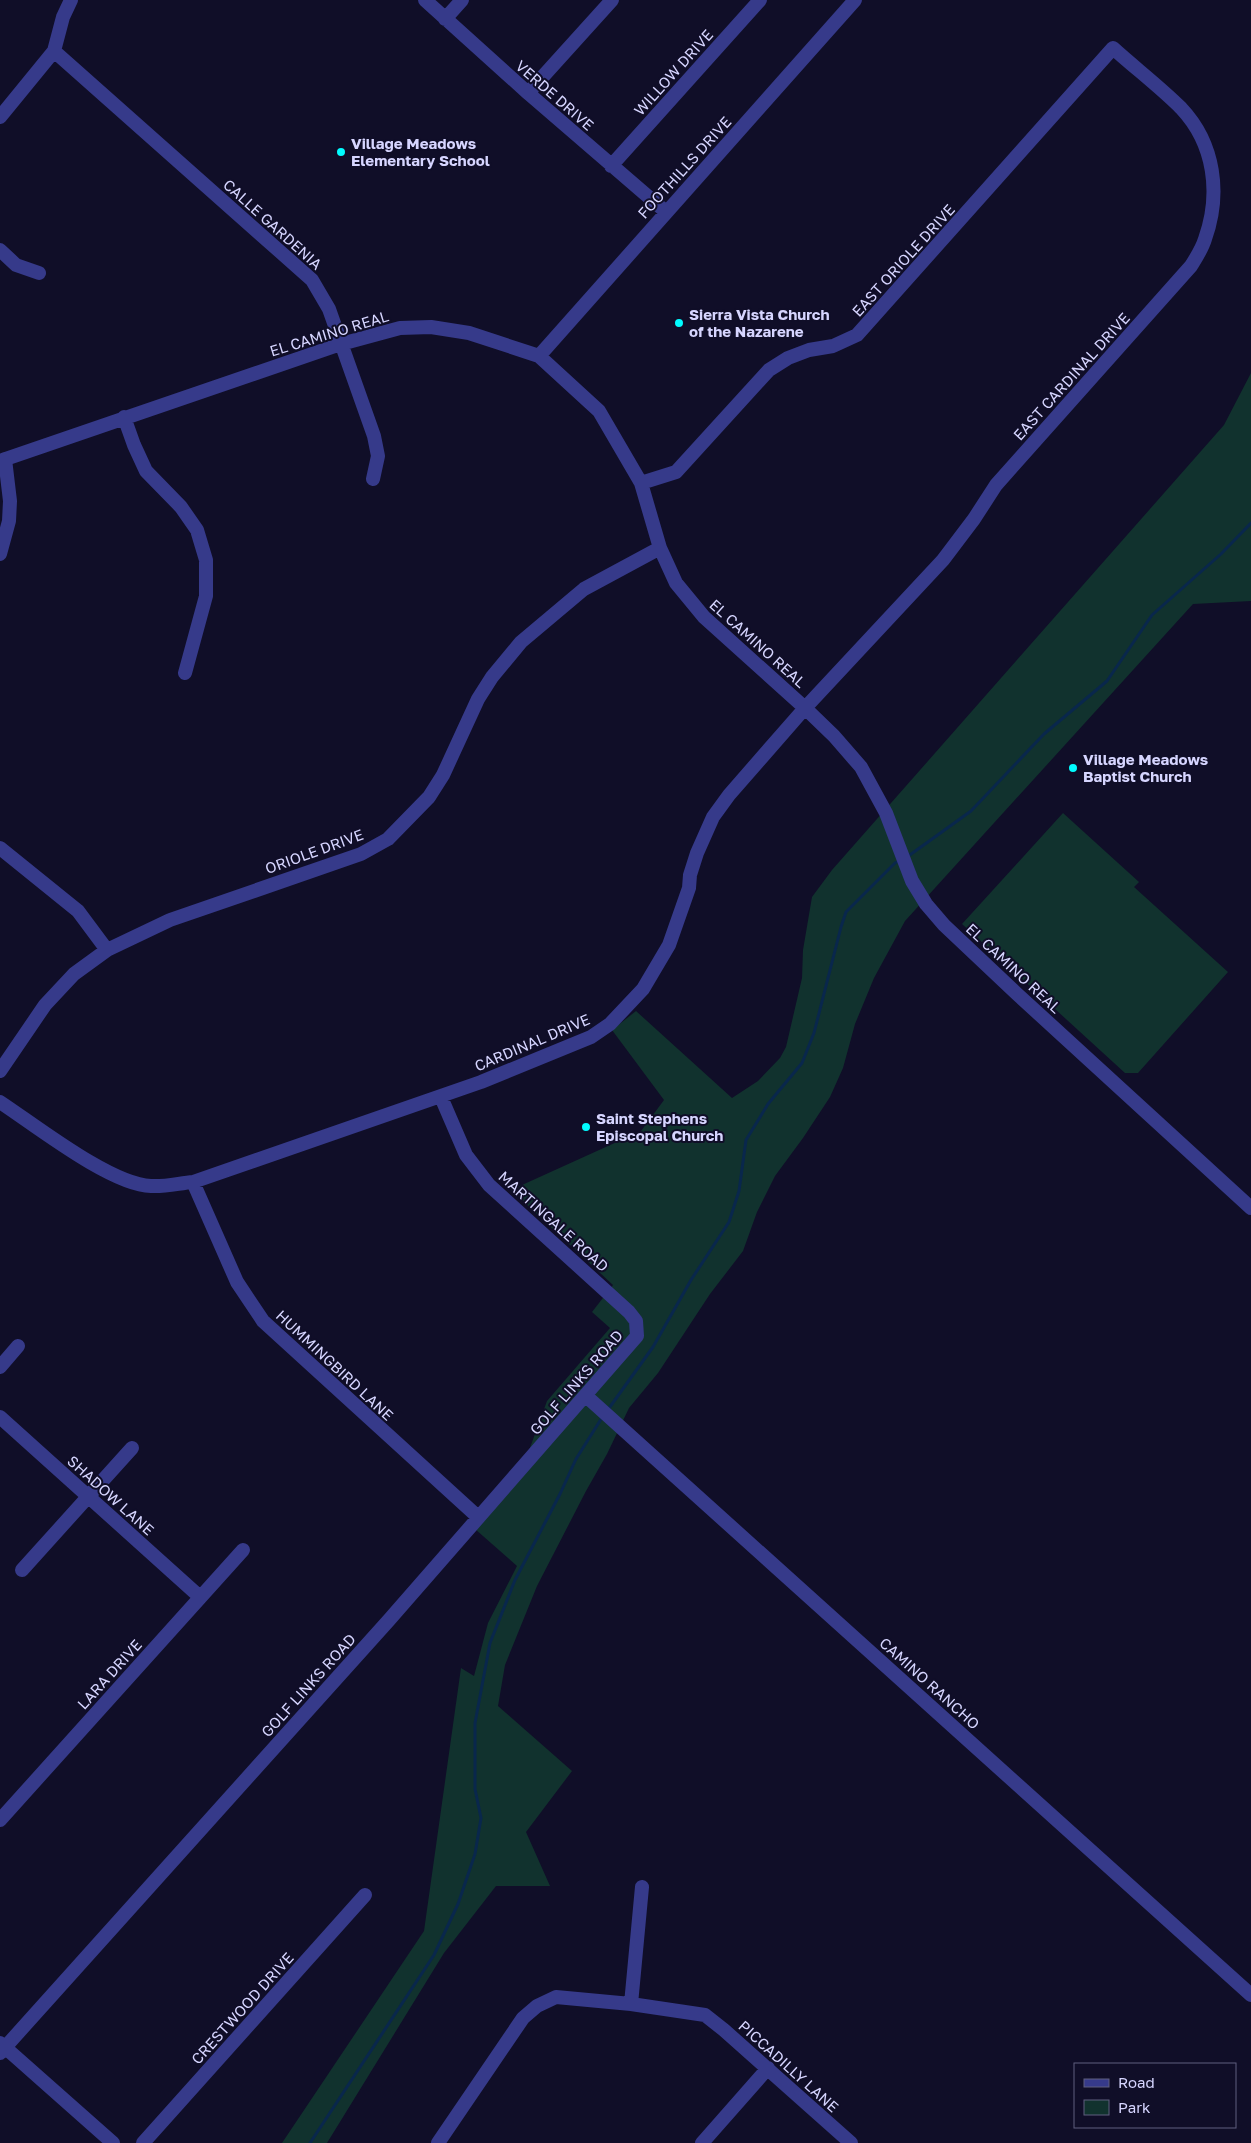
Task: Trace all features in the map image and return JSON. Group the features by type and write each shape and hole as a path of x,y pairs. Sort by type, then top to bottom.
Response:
{"street":[{"path":"0,117 54,51 63,17 71,0"},
{"name":"VERDE DRIVE","path":"425,0 528,93 666,212"},
{"path":"445,19 462,0"},
{"path":"528,93 612,0"},
{"name":"WILLOW DRIVE","path":"611,166 760,0"},
{"name":"FOOTHILLS DRIVE","path":"538,356 855,0"},
{"name":"EAST ORIOLE DRIVE","path":"640,484 676,472 769,370 788,358 809,350 833,346 858,335 1113,48"},
{"name":"EAST CARDINAL DRIVE","path":"806,708 943,560 974,519 996,485 1191,266 1205,241 1213,211 1215,189 1212,165 1204,143 1194,124 1181,108 1113,48"},
{"name":"CALLE GARDENIA","path":"54,51 312,280 329,310 374,436 378,456 373,479"},
{"path":"0,250 16,265 39,273"},
{"name":"EL CAMINO REAL","path":"2,460 341,344 400,328 431,327 469,333 538,356 599,411 640,484 660,548 676,583 704,617 806,708 861,767 886,813 912,881 926,904 944,925 1016,993 1251,1208"},
{"path":"124,417 146,471 181,507 198,530 206,560 206,596 185,673"},
{"path":"0,554 9,521 10,508 2,460"},
{"name":"ORIOLE DRIVE","path":"0,1071 45,1005 74,974 107,950 170,920 361,854 388,839 429,797 443,775 478,699 492,677 521,642 584,589 660,548"},
{"name":"CARDINAL DRIVE","path":"0,1102 81,1156 109,1173 130,1182 150,1186 193,1182 441,1097 591,1037 610,1024 632,1003 661,962 670,945 689,888 690,875 697,852 713,817 806,708"},
{"path":"0,848 78,911 107,950"},
{"name":"MARTINGALE ROAD","path":"441,1097 466,1155 489,1185 629,1312 636,1321 637,1336"},
{"name":"HUMMINGBIRD LANE","path":"193,1182 237,1282 263,1321 478,1517"},
{"name":"GOLF LINKS ROAD","path":"2,2048 586,1396 637,1336"},
{"path":"0,1367 18,1346"},
{"name":"CAMINO RANCHO","path":"586,1396 1251,1994"},
{"name":"SHADOW LANE","path":"0,1417 200,1597"},
{"path":"22,1570 132,1448"},
{"name":"LARA DRIVE","path":"0,1820 243,1550"},
{"path":"438,2143 523,2018 536,2006 556,1997 631,2004 642,1887"},
{"name":"CRESTWOOD DRIVE","path":"142,2143 365,1895"},
{"name":"PICCADILLY LANE","path":"631,2004 705,2015 768,2068 851,2143"},
{"path":"2,2048 113,2143"},
{"path":"702,2143 768,2068"}],"green space":[{"path":"1251,373 1251,601 1193,604 905,921 874,978 855,1024 843,1068 830,1097 775,1176 757,1212 743,1251 710,1294 658,1373 629,1408 607,1454 537,1586 505,1665 498,1706 572,1771 526,1832 550,1886 496,1886 444,1953 327,2143 282,2143 424,1931 461,1668 474,1676 488,1623 517,1566 475,1529 527,1456 547,1401 610,1328 592,1312 613,1285 511,1190 641,1131 664,1100 612,1030 636,1011 732,1098 758,1081 780,1058 786,1047 802,978 803,950 812,897 832,870 1224,425"},
{"path":"1063,813 1139,882 1134,887 1228,972 1138,1073 1125,1073 962,924"}],"waterway":[{"path":"907,857 971,811 1044,734 1107,681 1152,615 1221,554 1251,523"},
{"path":"607,1411 653,1347 691,1280 729,1222 739,1191 746,1140 768,1104 802,1063 814,1033 846,912 899,861"},
{"path":"310,2143 434,1955 458,1904 475,1854 481,1818 475,1789 475,1723 490,1643 515,1580 576,1459 603,1416"}],"place":[{"name":"Village Meadows Elementary School","path":"341,152"},
{"name":"Sierra Vista Church of the Nazarene","path":"679,323"},
{"name":"Village Meadows Baptist Church","path":"1073,768"},
{"name":"Saint Stephens Episcopal Church","path":"586,1127"}]}
